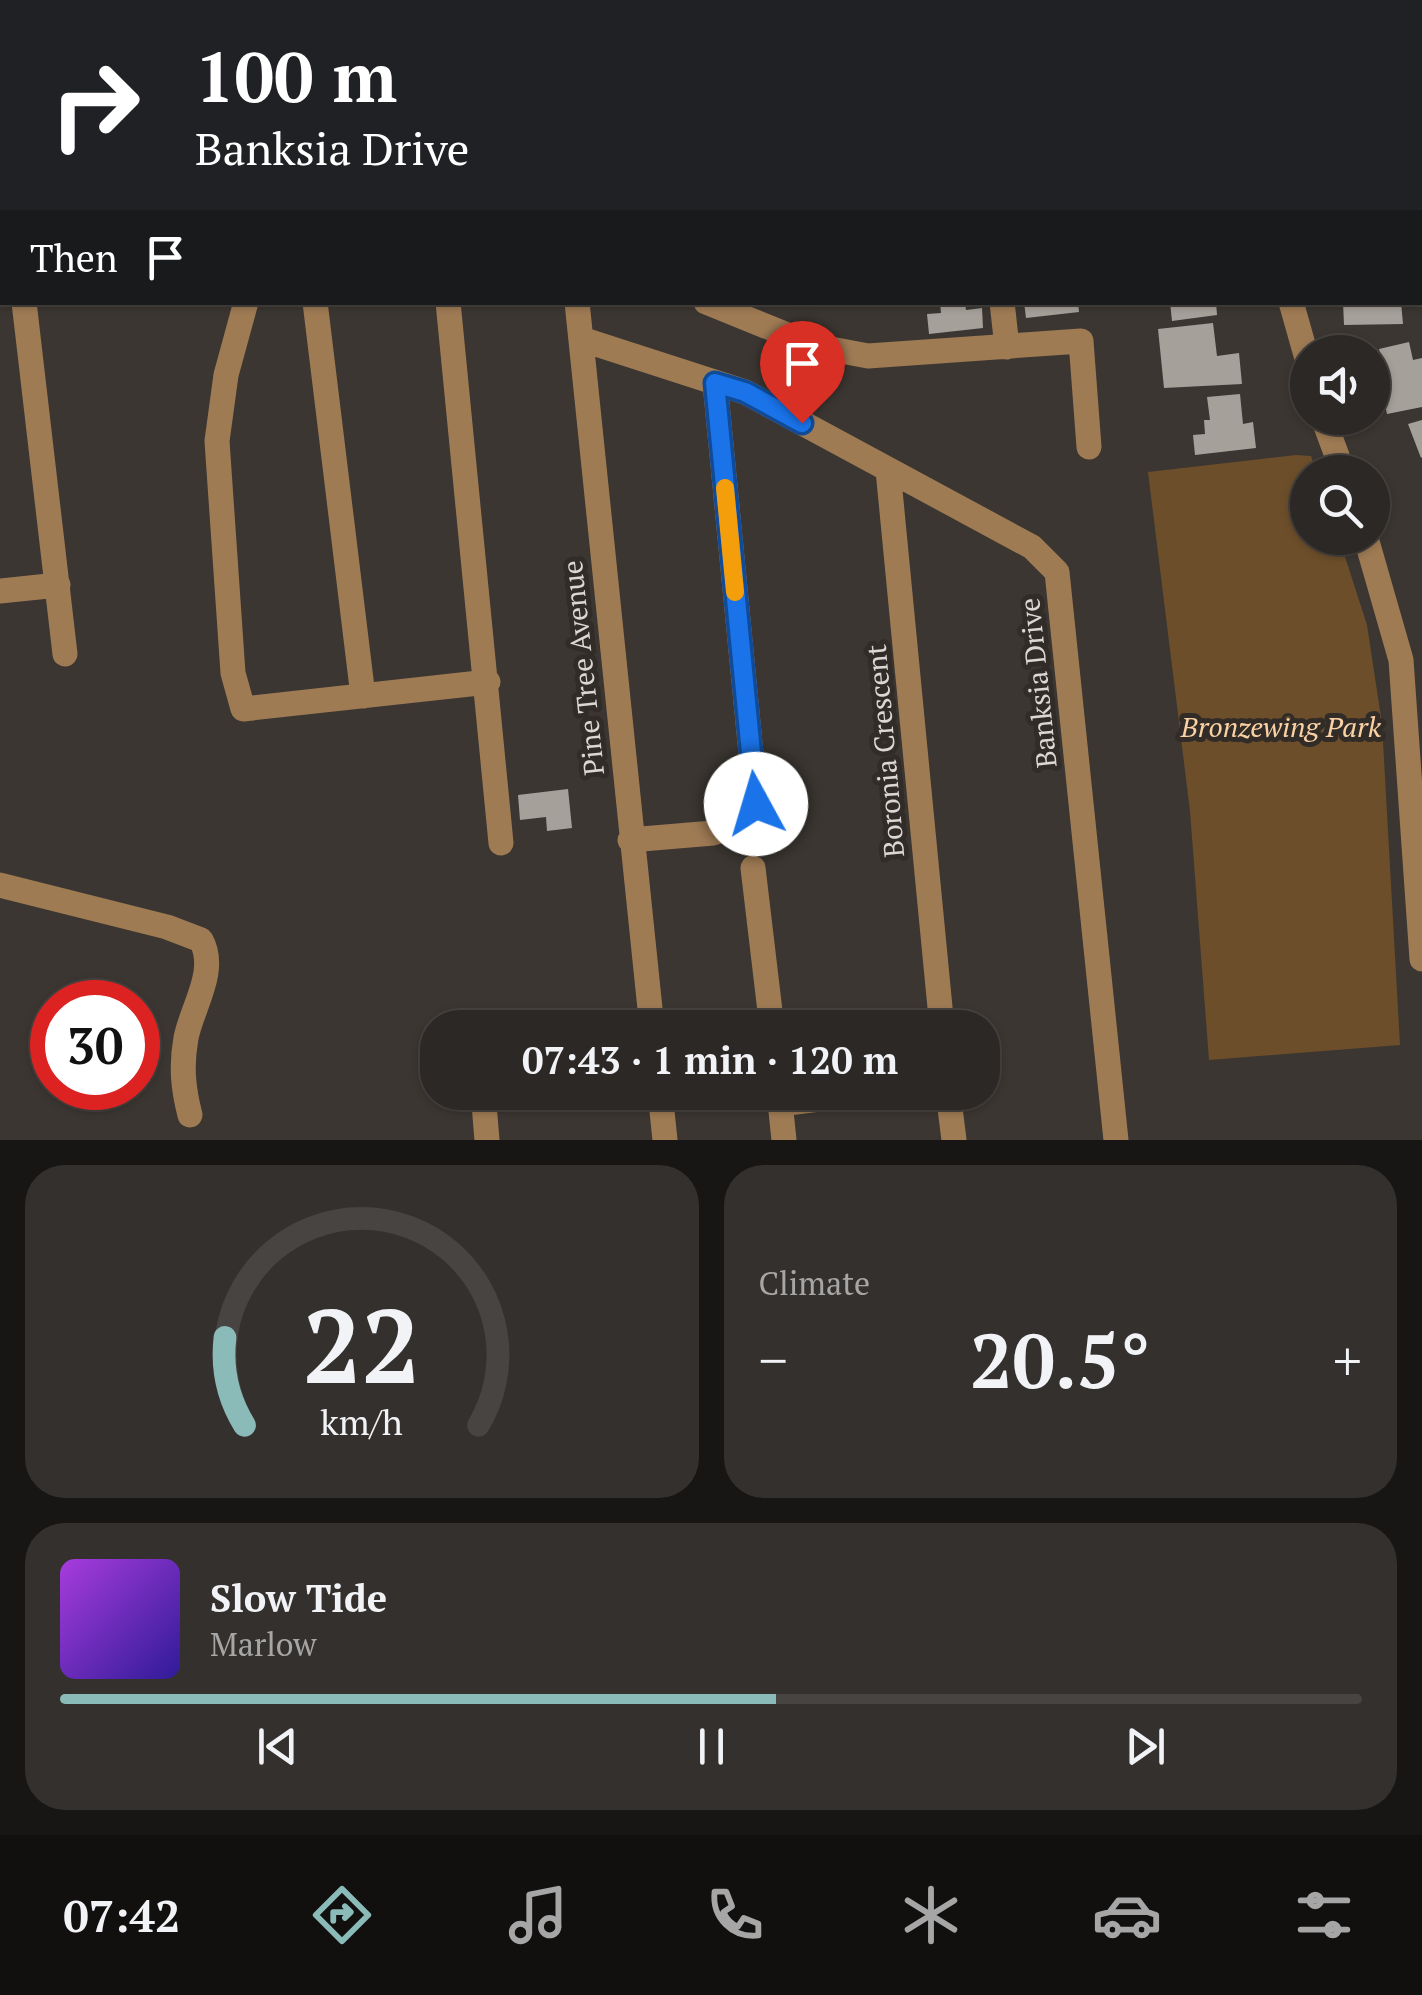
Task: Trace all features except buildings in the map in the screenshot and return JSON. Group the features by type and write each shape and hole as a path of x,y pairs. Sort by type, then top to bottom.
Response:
{"street":[{"path":"24,305 65,654"},
{"path":"245,305 226,376 218,441 235,694 243,708 488,682"},
{"path":"315,305 363,696"},
{"path":"448,305 501,842"},
{"name":"Pine Tree Avenue","path":"577,305 650,1010"},
{"path":"713,305 815,346 868,356 1081,341 1089,447"},
{"path":"1002,305 1007,346"},
{"path":"1292,305 1300,335"},
{"name":"Banksia Drive","path":"582,339 745,392 1032,547 1057,572 1116,1140"},
{"path":"630,840 713,833 744,826 756,804 715,383"},
{"name":"Boronia Crescent","path":"888,470 940,1010"},
{"path":"1372,555 1412,659 1422,959"},
{"path":"0,591 58,585"},
{"path":"754,868 770,1010"},
{"path":"0,885 166,927 201,940 207,970 186,1034 182,1063 182,1086 190,1116"},
{"path":"484,1110 487,1140"},
{"path":"662,1110 666,1140"},
{"path":"781,1110 784,1140"},
{"path":"950,1110 954,1140"}],"green space":[{"name":"Bronzewing Park","path":"1290,456 1290,555 1344,555 1367,625 1382,724 1400,1045 1209,1060 1190,811 1148,472"}],"slow traffic":[{"path":"725,488 735,592"}],"route":[{"path":"756,804 715,383 745,392 802,423"}]}
